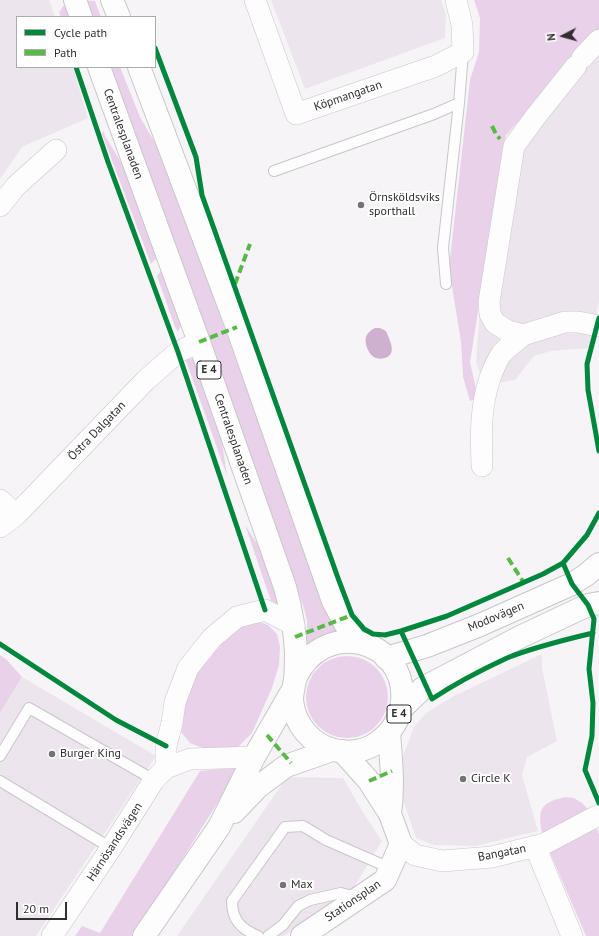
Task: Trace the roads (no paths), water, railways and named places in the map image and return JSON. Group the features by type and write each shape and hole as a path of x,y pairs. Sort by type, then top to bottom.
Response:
{"main road":[{"path":"75,0 81,16"},
{"path":"112,0 119,16"},
{"name":"Centralesplanaden","path":"99,68 199,342 285,587 294,625 296,652 294,685"},
{"path":"138,68 237,327 333,601 355,642"},
{"name":"Modovägen","path":"386,658 427,646 487,622 572,584 599,564"},
{"path":"401,709 426,687 520,637 588,605 599,603"},
{"name":"E 4","path":"144,936 219,827 254,757 308,657 322,647 338,642 355,642 372,648 386,658 395,669 400,682 402,695 401,709 389,732 376,744 368,748 350,752 337,750 315,741 302,728 294,710 294,685"},
{"path":"389,732 392,771 392,797 390,814"},
{"path":"337,750 369,781 390,814 401,844"},
{"name":"E 4","path":"219,827 258,787 286,766 337,750"},
{"name":"Stationsplan","path":"302,936 385,880 401,844"}],"street":[{"name":"Köpmangatan","path":"255,0 296,114 436,66 463,52"},
{"path":"456,0 462,25 463,52"},
{"path":"523,335 508,330 495,323 490,314 489,302 514,146 579,62 599,40"},
{"path":"0,206 16,186 56,150"},
{"path":"482,466 482,409 493,369 502,354 523,335 565,322 578,322 599,326"},
{"name":"Östra Dalgatan","path":"8,521 146,380 178,352 199,342"},
{"path":"0,500 8,521"},
{"path":"160,774 172,723 175,702 188,668 212,638 237,617 265,610 294,625"},
{"path":"160,774 190,759 254,757"},
{"name":"Härnösandsvägen","path":"52,936 160,774"},
{"name":"Bangatan","path":"401,844 415,855 442,861 492,857 544,844 599,814"},
{"path":"535,846 572,936"}],"lane":[{"path":"446,284 443,248 463,52"},
{"path":"274,170 434,114 459,103"},
{"path":"0,756 29,708 160,774"},
{"path":"0,781 111,848"},
{"path":"253,935 235,918 232,910 232,901 285,827 303,826 326,840 390,868"},
{"path":"268,936 283,925 298,906 310,900 340,893 360,897"}],"place":[{"name":"Örnsköldsviks sporthall","path":"361,205"},
{"name":"Burger King","path":"52,754"},
{"name":"Circle K","path":"463,779"},
{"name":"Max","path":"283,885"}]}
